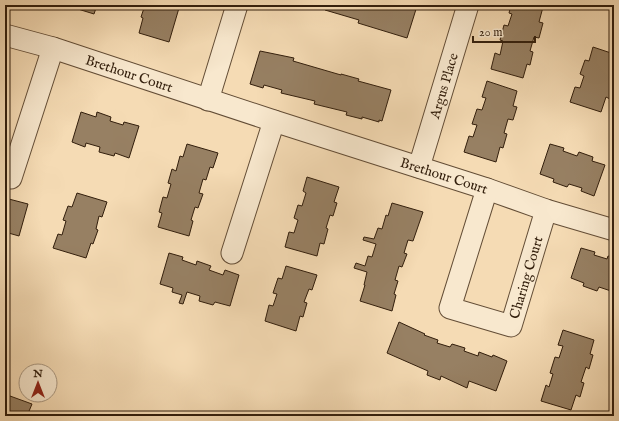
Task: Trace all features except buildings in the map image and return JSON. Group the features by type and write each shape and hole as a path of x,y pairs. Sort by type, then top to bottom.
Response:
{"street":[{"path":"208,100 237,5"},
{"name":"Argus Place","path":"419,167 468,5"},
{"name":"Brethour Court","path":"5,35 53,48 274,122 488,189 546,210 614,230"},
{"path":"11,178 53,48"},
{"path":"232,254 274,122"},
{"name":"Charing Court","path":"488,189 450,308 511,326 546,210"}]}
